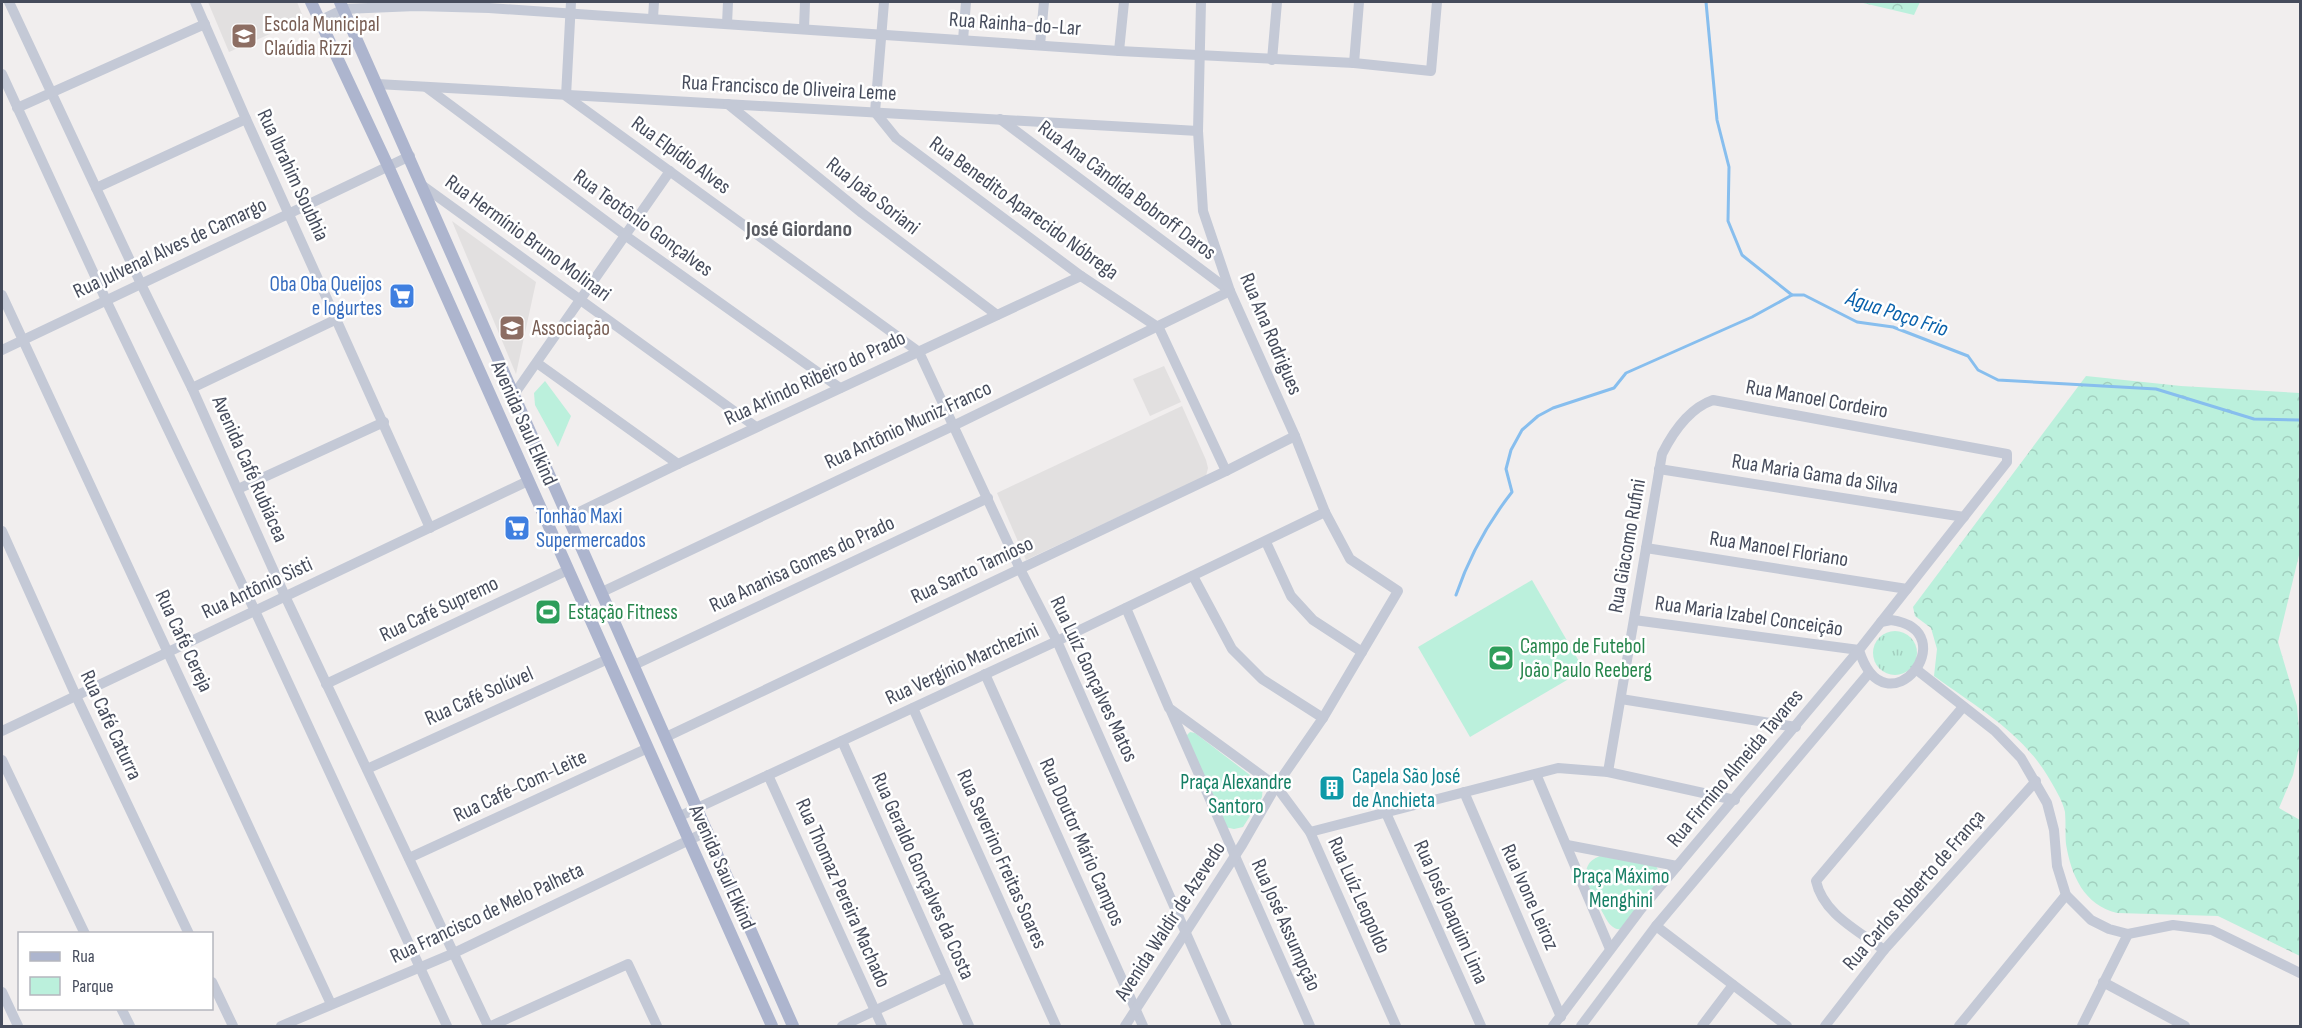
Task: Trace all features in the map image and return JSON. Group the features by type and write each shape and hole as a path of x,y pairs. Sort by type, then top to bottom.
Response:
{"main road":[{"name":"Avenida Saul Elkind","path":"311,2 388,166 772,1026"},
{"name":"Avenida Saul Elkind","path":"342,5 793,1026"}],"street":[{"name":"Avenida Café Rubiácea","path":"9,2 192,388 326,684 490,1026"},
{"name":"Rua Ibrahim Soubhia","path":"195,2 430,528"},
{"path":"653,18 654,2"},
{"path":"727,24 728,2"},
{"path":"804,29 805,2"},
{"path":"874,112 884,2"},
{"path":"963,40 966,2"},
{"path":"1040,45 1044,2"},
{"path":"1119,51 1124,2"},
{"name":"Rua Ana Rodrigues","path":"1201,2 1198,131 1203,211 1230,291 1295,436 1325,512 1350,559 1398,591"},
{"path":"1272,60 1277,2"},
{"path":"1354,63 1359,2"},
{"name":"Rua Rainha-do-Lar","path":"342,5 571,7 653,18 727,24 1198,56 1354,63 1431,71 1437,2"},
{"path":"319,21 342,5"},
{"path":"566,96 571,7"},
{"path":"17,108 205,24"},
{"path":"2,74 447,1026"},
{"name":"Rua Francisco de Oliveira Leme","path":"377,84 1198,131"},
{"name":"Rua Teotônio Gonçalves","path":"426,87 626,236 840,388"},
{"name":"Rua Elpídio Alves","path":"566,96 919,351"},
{"name":"Rua João Soriani","path":"728,104 862,213 997,315"},
{"name":"Rua Benedito Aparecido Nóbrega","path":"874,112 896,138 1081,276 1159,327"},
{"path":"96,188 246,119"},
{"name":"Rua Ana Cândida Bobroff Daros","path":"1000,119 1230,291"},
{"name":"Rua Julvenal Alves de Camargo","path":"2,350 410,156"},
{"path":"513,396 670,171"},
{"name":"Rua Hermínio Bruno Molinari","path":"423,186 756,427"},
{"name":"Rua Arlindo Ribeiro do Prado","path":"567,518 756,427 1081,276"},
{"name":"Rua Antônio Muniz Franco","path":"602,592 955,425 1230,291"},
{"name":"Rua Café Cereja","path":"2,296 331,1004"},
{"path":"192,388 337,319"},
{"path":"1159,327 1226,471"},
{"name":"Rua Luíz Gonçalves Matos","path":"919,351 1020,569 1057,641 1227,1026"},
{"path":"537,363 678,464"},
{"name":"Rua Manoel Cordeiro","path":"1659,469 1662,454 1672,435 1698,408 1713,400 2005,452"},
{"path":"238,489 384,422"},
{"name":"Rua Santo Tamioso","path":"666,737 1295,436"},
{"name":"Rua Firmino Almeida Tavares","path":"1553,1026 1562,1017 1610,949 1677,866 1735,800 1859,650 1964,517 2007,462 2009,457 2005,452"},
{"name":"Rua Maria Gama da Silva","path":"1659,469 1964,517"},
{"name":"Rua Giacomo Rufini","path":"1608,772 1659,469"},
{"name":"Rua Antônio Sisti","path":"2,731 528,481"},
{"name":"Rua Ananisa Gomes do Prado","path":"634,665 988,498"},
{"name":"Rua Vergínio Marchezini","path":"678,817 986,675 1325,512"},
{"name":"Rua Café Caturra","path":"2,531 76,696 189,932"},
{"path":"1266,542 1291,596 1313,620 1362,652"},
{"name":"Rua Manoel Floriano","path":"1646,548 1907,589"},
{"name":"Rua Café Supremo","path":"326,684 568,570"},
{"path":"1193,576 1232,649 1262,679 1323,718"},
{"name":"Avenida Waldir de Azevedo","path":"1125,1026 1234,857 1276,786 1323,718 1398,591"},
{"name":"Rua José Assumpção","path":"1126,608 1310,1026"},
{"name":"Rua Maria Izabel Conceição","path":"1634,620 1859,650"},
{"path":"1859,650 1864,666 1878,680 1900,681 1910,677 1917,670 1923,651 1917,633 1900,621 1881,622"},
{"name":"Rua Café Solúvel","path":"367,769 608,659"},
{"path":"1917,670 2012,748 2036,781 2051,816 2057,866 2066,896 2078,909 2100,926 2128,934 2173,925 2212,930 2301,973"},
{"name":"Rua Firmino Almeida Tavares","path":"1581,1026 1656,926 1869,673"},
{"name":"Rua Doutor Mário Campos","path":"986,675 1143,1026"},
{"path":"1621,699 1796,726"},
{"path":"1884,950 1832,911 1819,894 1816,880 1964,707"},
{"name":"Rua Severino Freitas Soares","path":"913,708 1056,1026"},
{"name":"Rua Luíz Leopoldo","path":"1169,708 1276,786 1310,832 1396,1026"},
{"name":"Rua Geraldo Gonçalves da Costa","path":"842,741 969,1026"},
{"name":"Rua Café-Com-Leite","path":"409,858 648,748"},
{"path":"2,760 85,932"},
{"path":"1310,832 1558,768 1608,772 1735,800"},
{"path":"1536,774 1610,949"},
{"name":"Rua Thomaz Pereira Machado","path":"768,775 882,1026"},
{"name":"Rua Carlos Roberto de França","path":"1824,1026 1884,950 2036,781"},
{"name":"Rua Ivone Leiroz","path":"1464,792 1562,1017"},
{"name":"Rua José Joaquim Lima","path":"1386,813 1481,1026"},
{"name":"Rua Francisco de Melo Palheta","path":"281,1026 454,952 708,831"},
{"path":"1567,845 1677,866"},
{"path":"1959,1026 2066,896"},
{"path":"1656,926 1787,1026"},
{"path":"2082,1026 2128,934"},
{"path":"490,1026 628,964 657,1026"},
{"path":"842,1026 947,977"},
{"path":"2103,982 2185,1026"},
{"path":"213,983 233,1026"},
{"path":"1702,1026 1733,985"},
{"path":"2,992 18,1026"},
{"path":"122,1010 130,1026"}],"shaded area":[{"name":"Escola Municipal Claúdia Rizzi","path":"208,2 297,2 304,19 229,52"},
{"name":"Associação","path":"452,221 536,282 516,374"},
{"path":"1164,366 1181,402 1150,416 1133,379"},
{"path":"1182,406 1206,460 1208,468 1206,476 1026,560 997,493"}],"green space":[{"path":"1859,2 1920,2 1914,15"},
{"path":"2086,376 2181,386 2300,393 2300,551 2278,642 2297,706 2300,743 2293,775 2279,808 2300,820 2300,956 2218,916 2117,913 2096,903 2081,887 2071,867 2066,844 2064,808 2055,788 2036,759 1996,720 1934,676 1937,649 1931,628 1915,616 1913,607"},
{"path":"545,381 571,416 558,447 535,405 534,393"},
{"name":"Campo de Futebol João Paulo Reeberg","path":"1532,580 1584,670 1470,737 1418,647"},
{"path":"1895,631 1910,638 1917,653 1910,668 1895,675 1880,668 1873,653 1880,638"},
{"name":"Praça Alexandre Santoro","path":"1190,732 1195,733 1263,785 1262,797 1243,827 1234,829 1225,827 1186,736"},
{"name":"Praça Máximo Menghini","path":"1600,856 1656,866 1662,877 1623,929 1616,929 1609,923 1589,887 1586,872 1588,866 1592,860"}],"waterway":[{"name":"Água Poço Frio","path":"1706,2 1717,120 1729,167 1728,221 1742,255 1792,295 1804,295 1857,322 1893,327 1968,356 1978,370 1998,380 2156,389 2254,419 2300,420"},
{"path":"1456,595 1480,541 1512,492 1506,469 1511,450 1522,430 1538,416 1553,408 1614,388 1626,373 1752,317 1792,295"}],"place":[{"name":"Escola Municipal Claúdia Rizzi","path":"244,36"},
{"name":"Oba Oba Queijos e Iogurtes","path":"402,296"},
{"name":"Associação","path":"512,328"},
{"name":"Tonhão Maxi Supermercados","path":"517,528"},
{"name":"Estação Fitness","path":"548,612"},
{"name":"Campo de Futebol João Paulo Reeberg","path":"1501,658"},
{"name":"Capela São José de Anchieta","path":"1332,788"}],"district":[{"name":"José Giordano","path":"799,229"}]}
